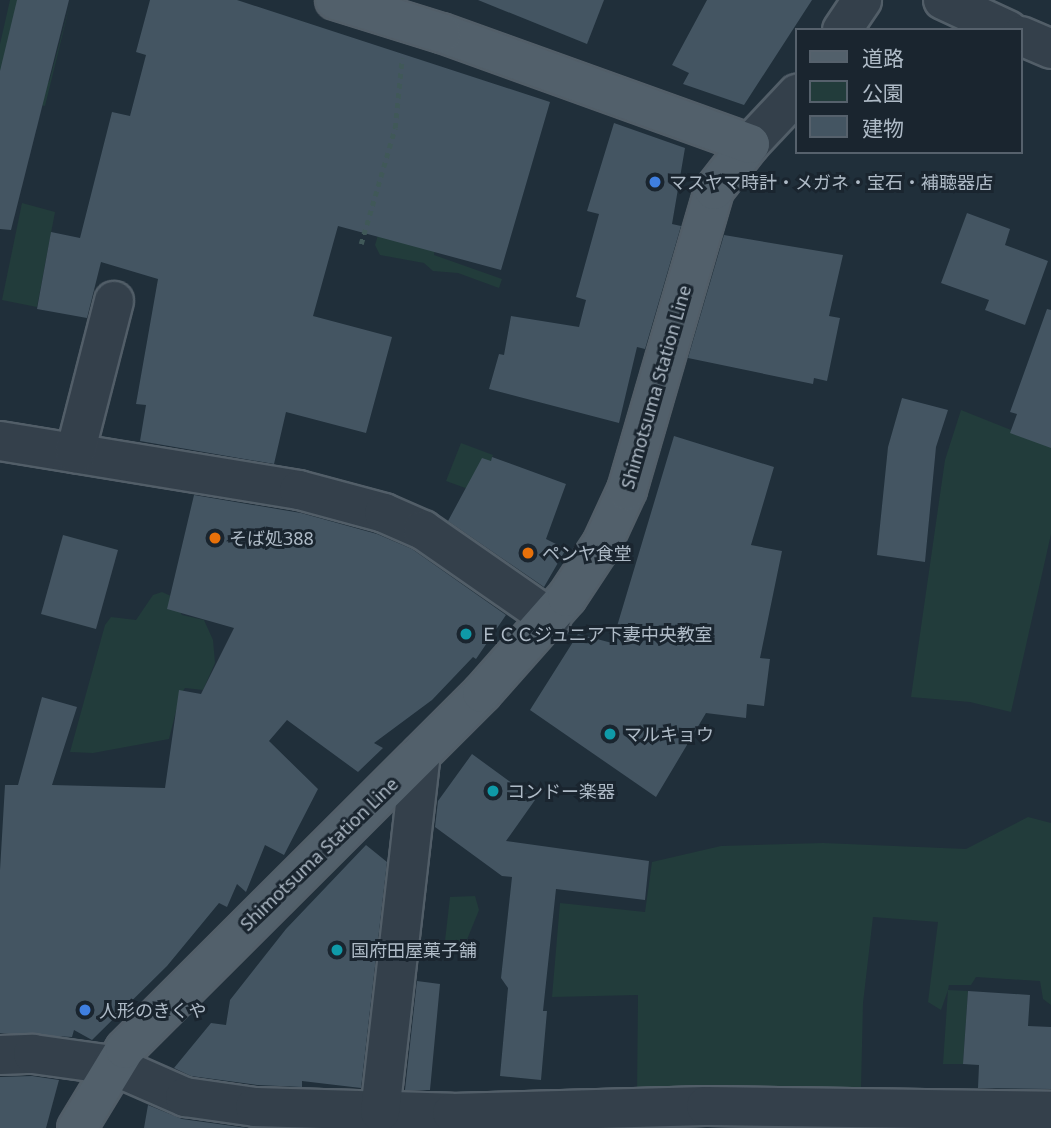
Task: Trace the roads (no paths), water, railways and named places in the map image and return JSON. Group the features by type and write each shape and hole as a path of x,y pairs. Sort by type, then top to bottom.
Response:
{"main road":[{"path":"338,0 750,144"},
{"name":"Shimotsuma Station Line","path":"77,1128 112,1065 195,974 421,754 551,618 602,544 635,465 706,211 715,190 750,144"}],"street":[{"path":"843,28 862,0"},
{"path":"943,0 1004,28"},
{"path":"1023,37 1051,49"},
{"path":"750,144 796,95"},
{"path":"75,453 114,301"},
{"path":"0,441 299,490 384,513 423,530 551,618"},
{"path":"380,1112 421,754"},
{"path":"0,1055 33,1054 112,1065 206,1102 380,1112 706,1117 1051,1111"}],"place":[{"name":"マスヤマ時計・メガネ・宝石・補聴器店","path":"655,182"},
{"name":"そば処388","path":"215,538"},
{"name":"ペンヤ食堂","path":"528,553"},
{"name":"ＥＣＣジュニア下妻中央教室","path":"466,634"},
{"name":"マルキョウ","path":"610,734"},
{"name":"コンドー楽器","path":"493,791"},
{"name":"国府田屋菓子舗","path":"337,950"},
{"name":"人形のきくや","path":"85,1010"}]}
